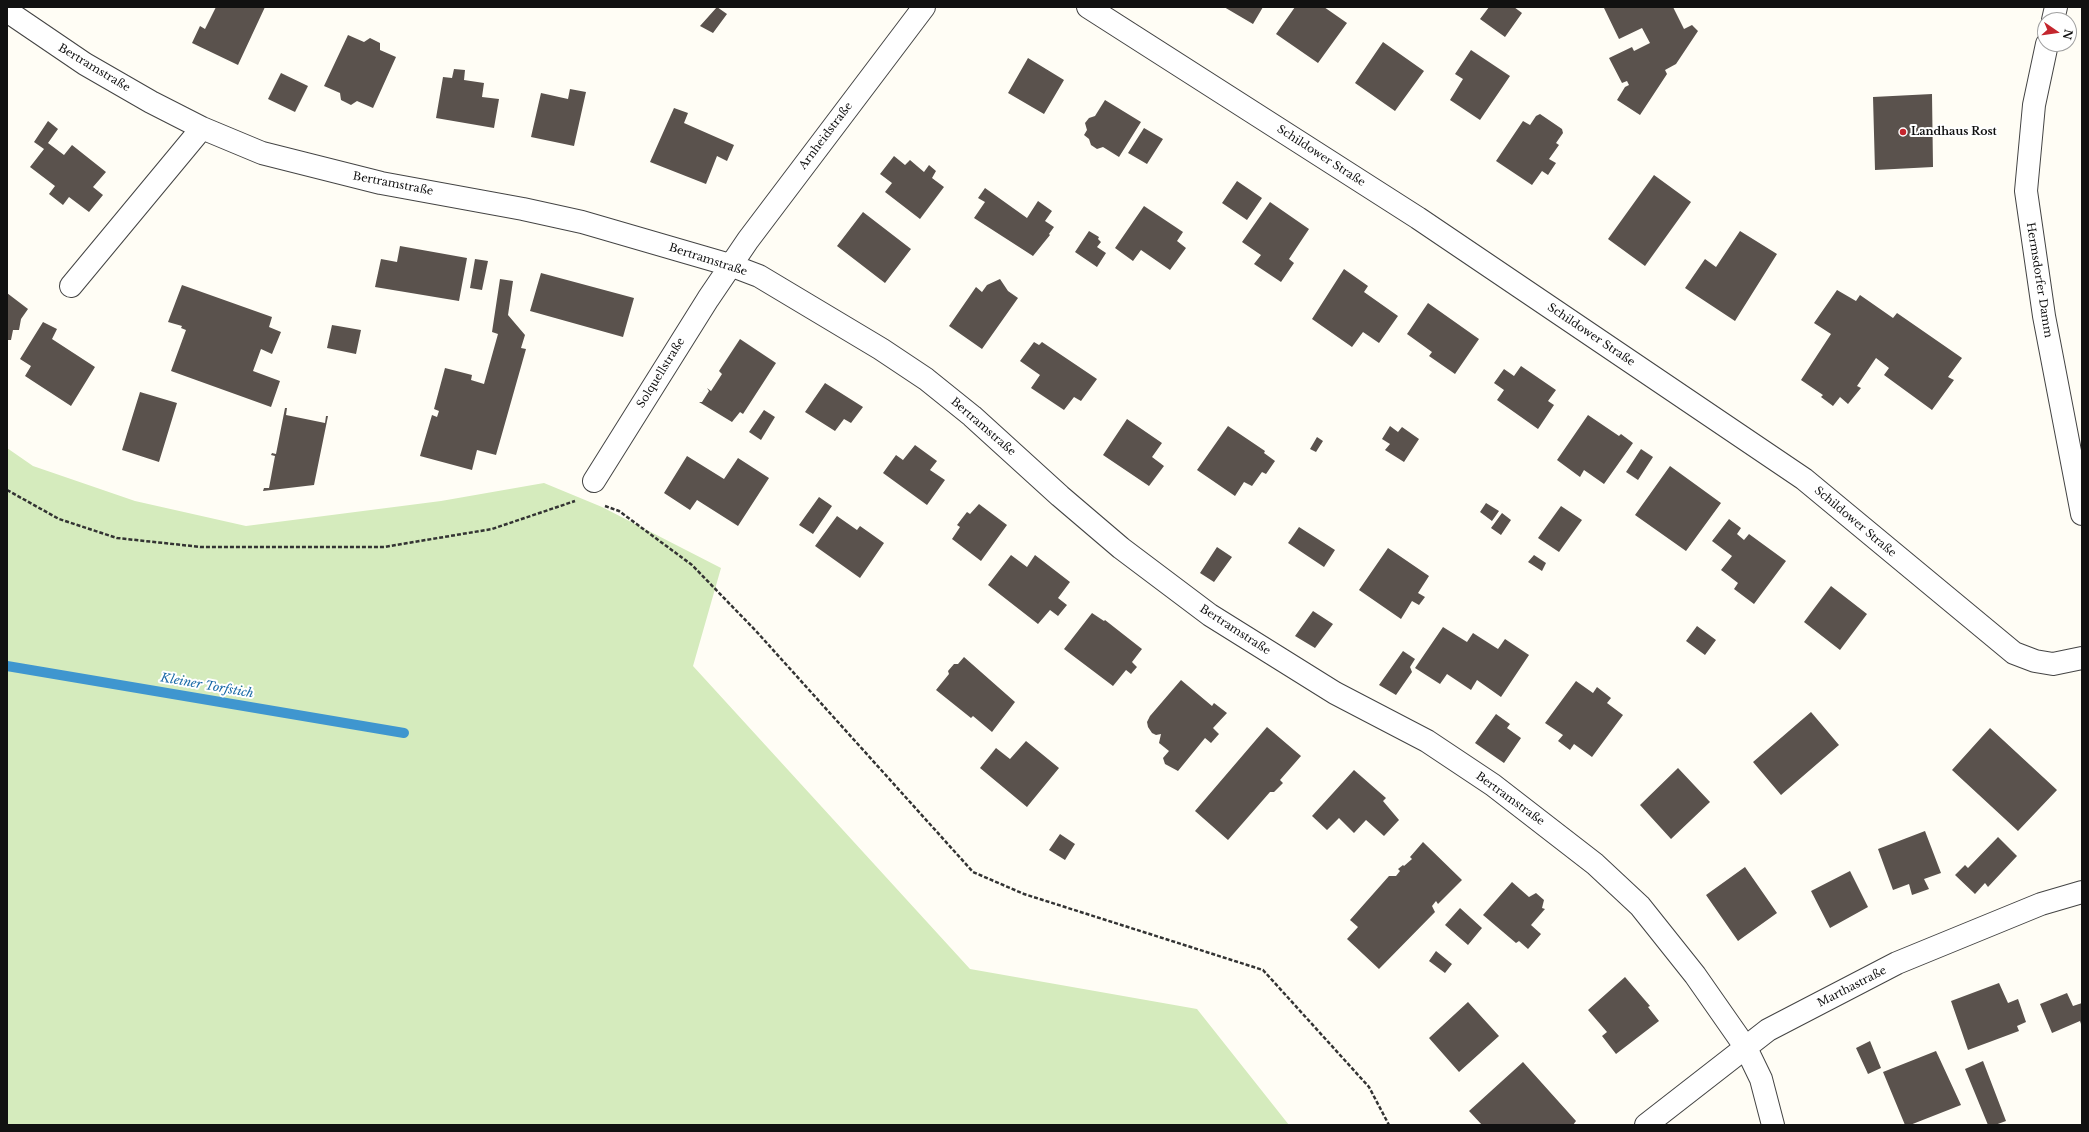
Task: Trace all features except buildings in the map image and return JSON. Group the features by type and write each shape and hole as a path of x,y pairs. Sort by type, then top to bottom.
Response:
{"street":[{"name":"Arnheidstraße","path":"730,266 924,7"},
{"name":"Schildower Straße","path":"1088,7 1418,218 1804,479 2014,653 2035,661 2053,664 2082,658"},
{"name":"Bertramstraße","path":"7,11 85,64 151,102 202,128 262,153 382,183 523,208 560,217 730,266 759,276 881,349 926,379 972,416 1121,548 1210,615 1335,693 1427,741 1493,786 1583,854 1640,906 1695,975 1746,1048 1761,1079 1774,1125"},
{"name":"Hermsdorfer Damm","path":"2045,52 2034,105 2026,191 2044,316 2082,514"},
{"path":"71,286 202,128"},
{"name":"Solquellstraße","path":"588,490 730,266"},
{"name":"Marthastraße","path":"1646,1125 1768,1030 1897,963 2042,904 2082,892"}],"path":[{"path":"7,490 59,519 117,538 201,547 384,547 492,529 588,490"},
{"path":"597,504 619,511 692,565 756,631 973,872 1024,894 1263,970 1369,1087 1389,1125"}],"green space":[{"path":"7,448 33,466 135,501 246,526 441,501 544,483 602,507 721,568 693,666 970,969 1197,1009 1289,1125 7,1125"}],"waterway":[{"name":"Kleiner Torfstich","path":"7,666 404,733"}],"place":[{"name":"Landhaus Rost","path":"1903,132"}]}
